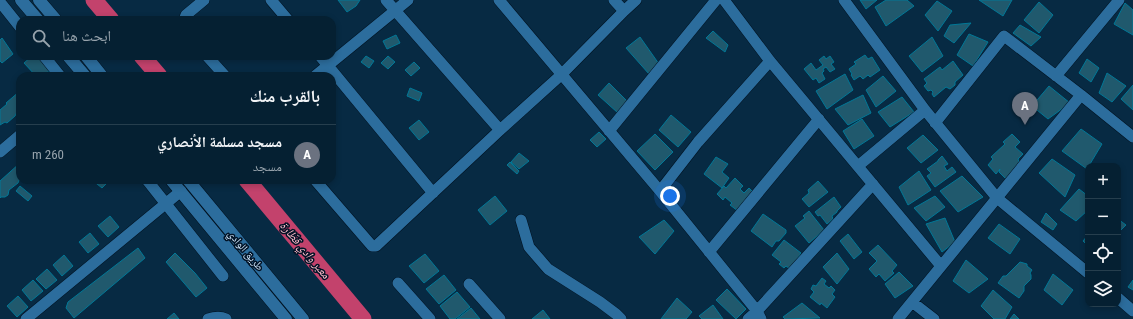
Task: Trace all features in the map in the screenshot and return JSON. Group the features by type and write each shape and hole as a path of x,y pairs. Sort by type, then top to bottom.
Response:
{"main road":[{"path":"21,0 35,16"},
{"path":"39,0 53,16"},
{"path":"71,60 81,72"},
{"path":"89,60 99,72"},
{"name":"طريق الوادي","path":"175,184 286,319"},
{"name":"طريق الوادي","path":"191,184 303,319"}],"street":[{"path":"186,16 204,0"},
{"path":"271,0 285,16"},
{"path":"386,0 500,130"},
{"path":"336,59 408,0"},
{"path":"499,0 660,191 759,315"},
{"path":"614,0 624,11"},
{"path":"318,184 372,246 376,246 500,130 562,75 636,0"},
{"path":"609,131 716,0"},
{"path":"724,0 770,61 941,266"},
{"path":"844,0 935,123 997,198 1086,271"},
{"path":"1056,76 1119,0"},
{"path":"0,2 16,22"},
{"path":"935,123 1004,36 1133,137"},
{"path":"47,60 57,72"},
{"path":"211,60 221,72"},
{"path":"324,60 334,72"},
{"path":"320,72 334,60"},
{"path":"660,191 698,142 770,61"},
{"path":"336,75 433,193"},
{"path":"898,319 1081,95"},
{"path":"858,166 925,110"},
{"path":"710,252 819,119"},
{"path":"0,152 16,138"},
{"path":"150,184 223,276"},
{"path":"748,319 759,315 873,184"},
{"path":"26,319 181,191"},
{"path":"521,220 529,247 548,270 600,302 616,314 620,319"},
{"path":"398,283 430,319"},
{"path":"469,284 500,319"},
{"path":"1121,300 1133,310"},
{"path":"912,302 934,319"},
{"path":"208,319 214,316 226,319"}],"building":[{"path":"338,0 360,0 356,6 347,12"},
{"path":"860,0 877,0 866,9"},
{"path":"886,0 907,0 914,6 886,26 875,7"},
{"path":"979,0 1012,0 1003,16"},
{"path":"937,1 952,11 938,31 925,15"},
{"path":"1039,2 1053,15 1039,33 1024,20"},
{"path":"1125,3 1133,10 1133,35 1114,24"},
{"path":"971,23 954,43 944,36 950,25"},
{"path":"1020,25 1041,37 1031,46 1013,33"},
{"path":"713,31 728,45 725,52 706,38"},
{"path":"969,34 988,42 973,66 957,55"},
{"path":"396,35 400,43 387,49 383,41"},
{"path":"640,37 659,64 649,74 626,48"},
{"path":"932,37 943,56 922,72 909,56"},
{"path":"2,38 13,54 2,63 0,61 0,40"},
{"path":"865,55 868,59 872,57 880,70 870,77 868,75 863,79 860,76 854,80 849,69 856,64 854,62"},
{"path":"366,56 374,61 369,68 361,62"},
{"path":"388,56 395,62 388,69 381,63"},
{"path":"824,56 826,59 830,56 834,62 831,64 835,69 830,72 826,67 823,69 824,71 822,73 825,79 819,83 816,78 813,80 804,69 811,63 816,70 823,65 819,60"},
{"path":"1087,59 1099,68 1091,82 1079,73"},
{"path":"27,60 41,60 50,70 48,72 32,72 24,63"},
{"path":"953,61 963,75 950,89 946,87 934,97 932,94 933,92 931,90 928,91 924,86 927,83 924,79 940,67 942,70"},
{"path":"414,62 420,68 411,76 405,70"},
{"path":"1107,73 1126,86 1112,102 1099,93"},
{"path":"845,74 853,90 827,109 816,91"},
{"path":"883,76 896,91 876,107 866,90"},
{"path":"609,83 630,104 618,113 598,95"},
{"path":"1133,85 1133,110 1121,99"},
{"path":"1049,86 1070,103 1048,119 1032,106"},
{"path":"410,88 422,93 419,101 407,96"},
{"path":"16,94 15,116 7,123 5,122 0,125 0,110 7,104 6,103"},
{"path":"863,95 871,113 848,125 835,109"},
{"path":"902,97 914,112 890,127 878,112"},
{"path":"671,115 691,132 678,147 659,130"},
{"path":"862,119 874,136 854,149 843,131"},
{"path":"419,120 429,132 419,140 409,128"},
{"path":"1081,129 1102,144 1091,163 1085,163 1085,168 1062,151"},
{"path":"599,132 606,139 597,147 590,140"},
{"path":"655,134 673,152 655,170 637,151"},
{"path":"1012,134 1020,142 1015,147 1023,154 1018,159 1020,164 1006,179 999,172 1000,169 996,174 988,165 993,159 991,157 1005,144 1003,142"},
{"path":"923,135 938,150 921,163 907,148"},
{"path":"519,153 529,161 519,169 511,162"},
{"path":"942,156 948,164 944,166 947,171 952,167 956,172 935,187 927,176 931,173 927,169"},
{"path":"716,157 728,164 722,172 729,178 722,188 704,174"},
{"path":"1052,159 1075,175 1065,197 1039,173"},
{"path":"510,162 519,171 517,174 507,165"},
{"path":"16,167 17,184 9,190 8,195 0,198 0,181"},
{"path":"919,171 931,190 908,205 899,187"},
{"path":"962,176 983,197 958,212 940,191"},
{"path":"735,178 743,186 740,189 744,193 749,188 754,193 738,211 730,205 732,203 725,197 723,200 717,194 724,186 726,188"},
{"path":"818,181 828,192 809,207 802,199 809,193 808,190"},
{"path":"97,184 106,184 102,188"},
{"path":"20,186 32,196 28,201 16,191"},
{"path":"1079,189 1085,194 1085,213 1076,221 1060,210"},
{"path":"495,196 507,211 490,225 478,210"},
{"path":"935,196 945,207 926,221 914,208"},
{"path":"834,197 841,207 832,216 833,219 827,224 820,215 818,216 815,212"},
{"path":"809,211 824,230 809,243 795,226 805,218 803,216"},
{"path":"1046,213 1057,224 1053,230 1041,222"},
{"path":"763,214 786,230 786,233 779,241 776,241 772,247 751,231"},
{"path":"110,216 119,227 108,237 98,226"},
{"path":"945,218 955,242 942,252 926,224"},
{"path":"664,220 674,231 655,254 639,237"},
{"path":"1121,221 1126,225 1121,230"},
{"path":"999,224 1020,239 1010,254 988,238"},
{"path":"90,233 99,244 88,253 79,242"},
{"path":"848,234 862,252 854,259 840,241"},
{"path":"784,240 801,253 798,258 800,260 790,269 786,266 784,268 779,264 781,262 772,255"},
{"path":"878,245 897,265 892,271 894,273 885,281 879,274 876,277 869,269 877,261 869,253"},
{"path":"138,248 145,258 74,318 66,308 68,302"},
{"path":"175,253 195,273 207,288 196,297 166,262"},
{"path":"837,253 849,269 837,284 823,267"},
{"path":"425,254 439,271 424,283 409,266"},
{"path":"64,255 73,266 62,276 53,265"},
{"path":"966,260 988,279 969,293 953,281"},
{"path":"1020,262 1027,264 1027,266 1032,270 1030,273 1031,279 1024,286 1024,291 1019,298 998,283 1003,276 1006,276"},
{"path":"47,269 57,280 46,289 36,279"},
{"path":"899,272 913,286 895,298 885,284"},
{"path":"1053,274 1073,290 1062,305 1044,290"},
{"path":"444,275 456,290 439,304 426,289"},
{"path":"822,278 826,281 824,284 829,288 831,286 835,290 832,294 835,297 827,308 821,303 820,305 810,297 814,292 811,289 813,285 816,286"},
{"path":"33,280 43,291 31,301 22,290"},
{"path":"1133,280 1133,290 1128,287"},
{"path":"727,289 746,309 736,319 716,300"},
{"path":"993,290 1012,307 1005,319 994,319 981,306"},
{"path":"457,292 470,307 455,319 450,319 440,306"},
{"path":"18,296 28,307 17,317 7,306"},
{"path":"677,298 692,312 686,319 661,319"},
{"path":"802,303 820,318 785,319 783,317"},
{"path":"713,305 723,319 702,319 699,316"},
{"path":"471,308 480,319 457,319"},
{"path":"543,310 550,319 532,319"},
{"path":"174,313 179,319 167,319"},
{"path":"1014,314 1019,319 1010,319"}],"waterway":[{"name":"معبر وادي قطّارة","path":"94,0 108,16"},
{"name":"معبر وادي قطّارة","path":"145,60 156,72"},
{"name":"معبر وادي قطّارة","path":"250,184 363,319"}],"place":[{"name":"مسجد مسلمة الأنصاري","path":"1025,125"}]}
